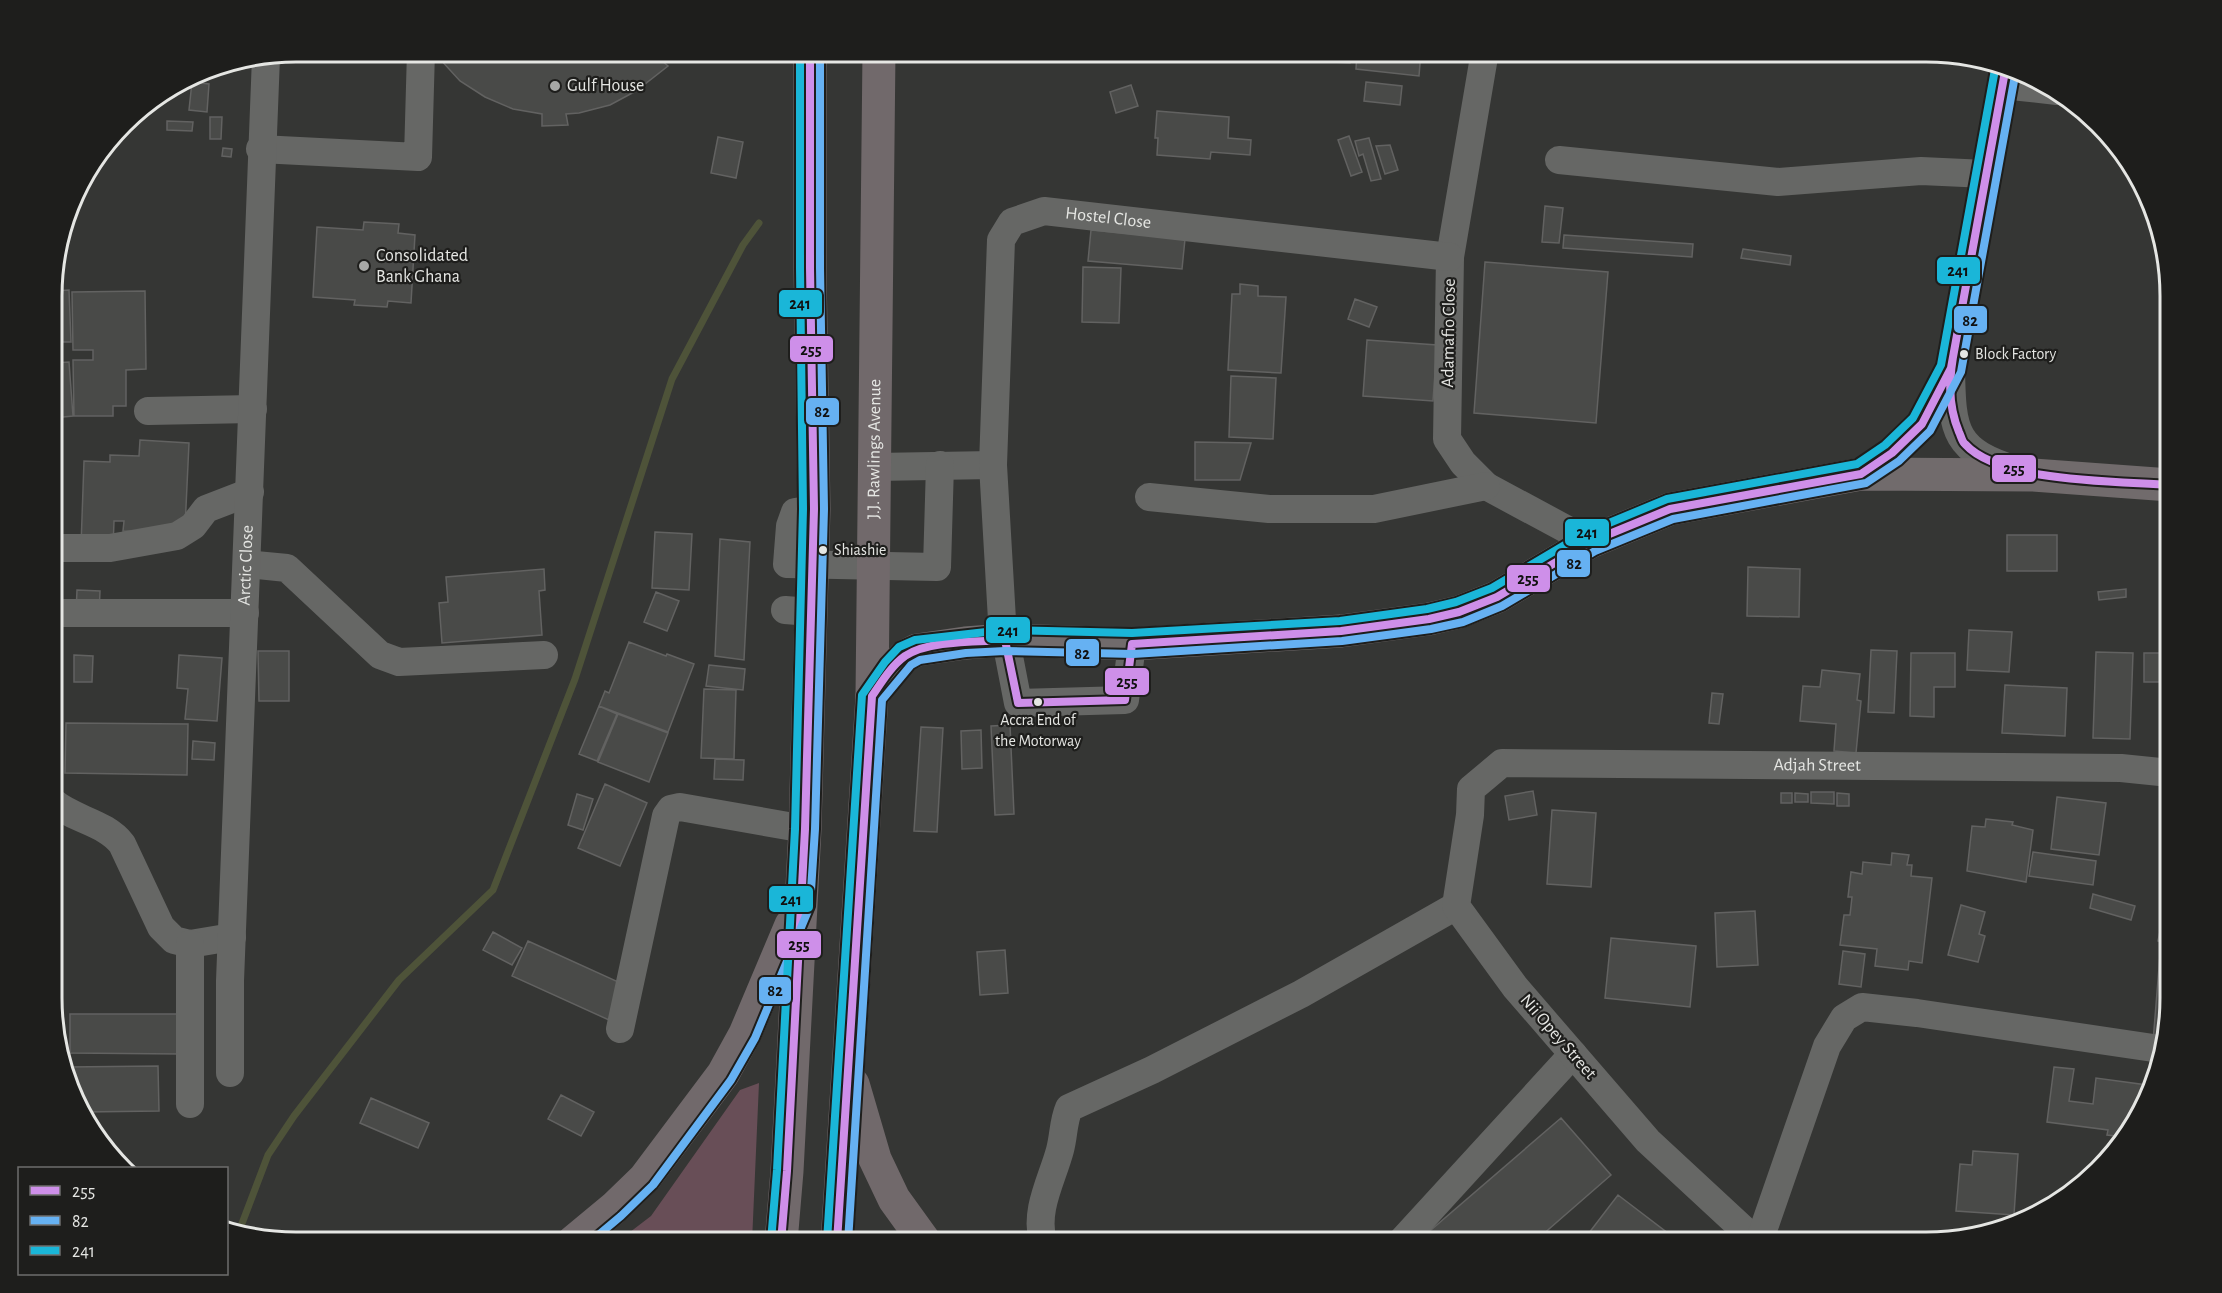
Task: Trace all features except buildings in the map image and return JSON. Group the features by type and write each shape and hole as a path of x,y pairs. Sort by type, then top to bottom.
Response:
{"highway":[{"path":"782,1232 805,829 798,611 814,509 810,267 810,62"},
{"name":"J.J. Rawlings Avenue","path":"838,1232 872,696 879,62"},
{"path":"585,1232 645,1178 723,1074 745,1034 800,904"},
{"path":"847,1067 875,1159 894,1199 918,1232"}],"main road":[{"path":"872,696 905,656 917,650 965,642 1005,640 1132,644 1341,631 1439,617 1497,597 1590,542 1670,508 1861,474 2033,475 2160,484"}],"street":[{"path":"260,149 418,157 421,62"},
{"name":"Adamafio Close","path":"1483,62 1450,257 1447,439 1463,463 1486,486 1590,542"},
{"name":"Arctic Close","path":"230,1073 232,937 253,409 260,149 266,64"},
{"path":"2004,75 1951,368 1951,413 1964,444 1991,462 2033,475"},
{"path":"1559,160 1778,182 1921,171 1986,174"},
{"name":"Hostel Close","path":"1132,644 1125,700 1018,703 1002,620 993,465 1001,240 1012,222 1044,212 1450,257"},
{"path":"1861,474 1892,453 1922,424 1951,368"},
{"path":"148,411 253,409"},
{"path":"814,509 795,512 790,526 787,564 937,567 940,465"},
{"path":"875,466 993,465"},
{"path":"1149,497 1269,509 1374,509 1486,486"},
{"path":"62,548 110,548 177,536 193,526 206,509 250,492"},
{"path":"247,564 288,568 380,655 399,662 544,655"},
{"path":"62,613 245,613"},
{"name":"Adjah Street","path":"1456,906 1470,814 1471,789 1502,763 2121,768 2160,772"},
{"path":"620,1029 666,816 671,809 680,807 805,829"},
{"path":"62,810 114,834 122,844 161,927 174,940 190,944 232,937"},
{"path":"1040,1232 1043,1202 1061,1147 1063,1123 1069,1108 1152,1070 1301,994 1456,906"},
{"name":"Nii Opey Street","path":"1456,906 1515,987 1648,1141 1747,1232"},
{"path":"190,944 190,1104"},
{"path":"1762,1232 1827,1046 1844,1018 1862,1006 1917,1012 2155,1048"},
{"path":"1410,1232 1573,1054"}],"shaded area":[{"path":"759,1083 752,1232 630,1232 651,1216 740,1090"}],"waterway":[{"path":"241,1225 268,1155 294,1116 399,980 493,890 575,679 672,379 743,245 759,223"}],"transit line":[{"name":"241","path":"772,1232 795,829 803,509 800,62"},
{"name":"255","path":"782,1232 805,829 814,509 810,268 810,62"},
{"name":"82","path":"602,1232 653,1185 731,1080 755,1038 810,906 815,829 824,509 820,268 820,62"},
{"name":"241","path":"828,1232 862,695 885,662 899,647 915,640 1004,630 1132,633 1340,621 1427,609 1456,602 1492,588 1585,533 1667,499 1857,464 1885,445 1913,418 1941,365 1995,72"},
{"name":"255","path":"838,1232 872,696 895,665 915,651 940,644 1005,640 1018,703 1125,700 1132,644 1341,631 1429,619 1459,612 1497,597 1590,542 1670,509 1861,474 1892,453 1922,424 1951,368 2004,75"},
{"name":"82","path":"849,1232 882,700 911,665 920,660 966,653 1005,651 1133,654 1342,641 1431,629 1463,622 1502,606 1595,551 1673,519 1866,483 1899,461 1930,431 1961,372 2014,78"},
{"name":"255","path":"1955,346 1950,379 1952,411 1963,442 1982,457 2005,466 2062,478 2160,484"}],"place":[{"name":"Gulf House","path":"555,86"},
{"name":"Consolidated Bank Ghana","path":"364,266"},
{"name":"Block Factory","path":"1964,354"},
{"name":"Shiashie","path":"823,550"},
{"name":"Accra End of the Motorway","path":"1038,702"}]}
